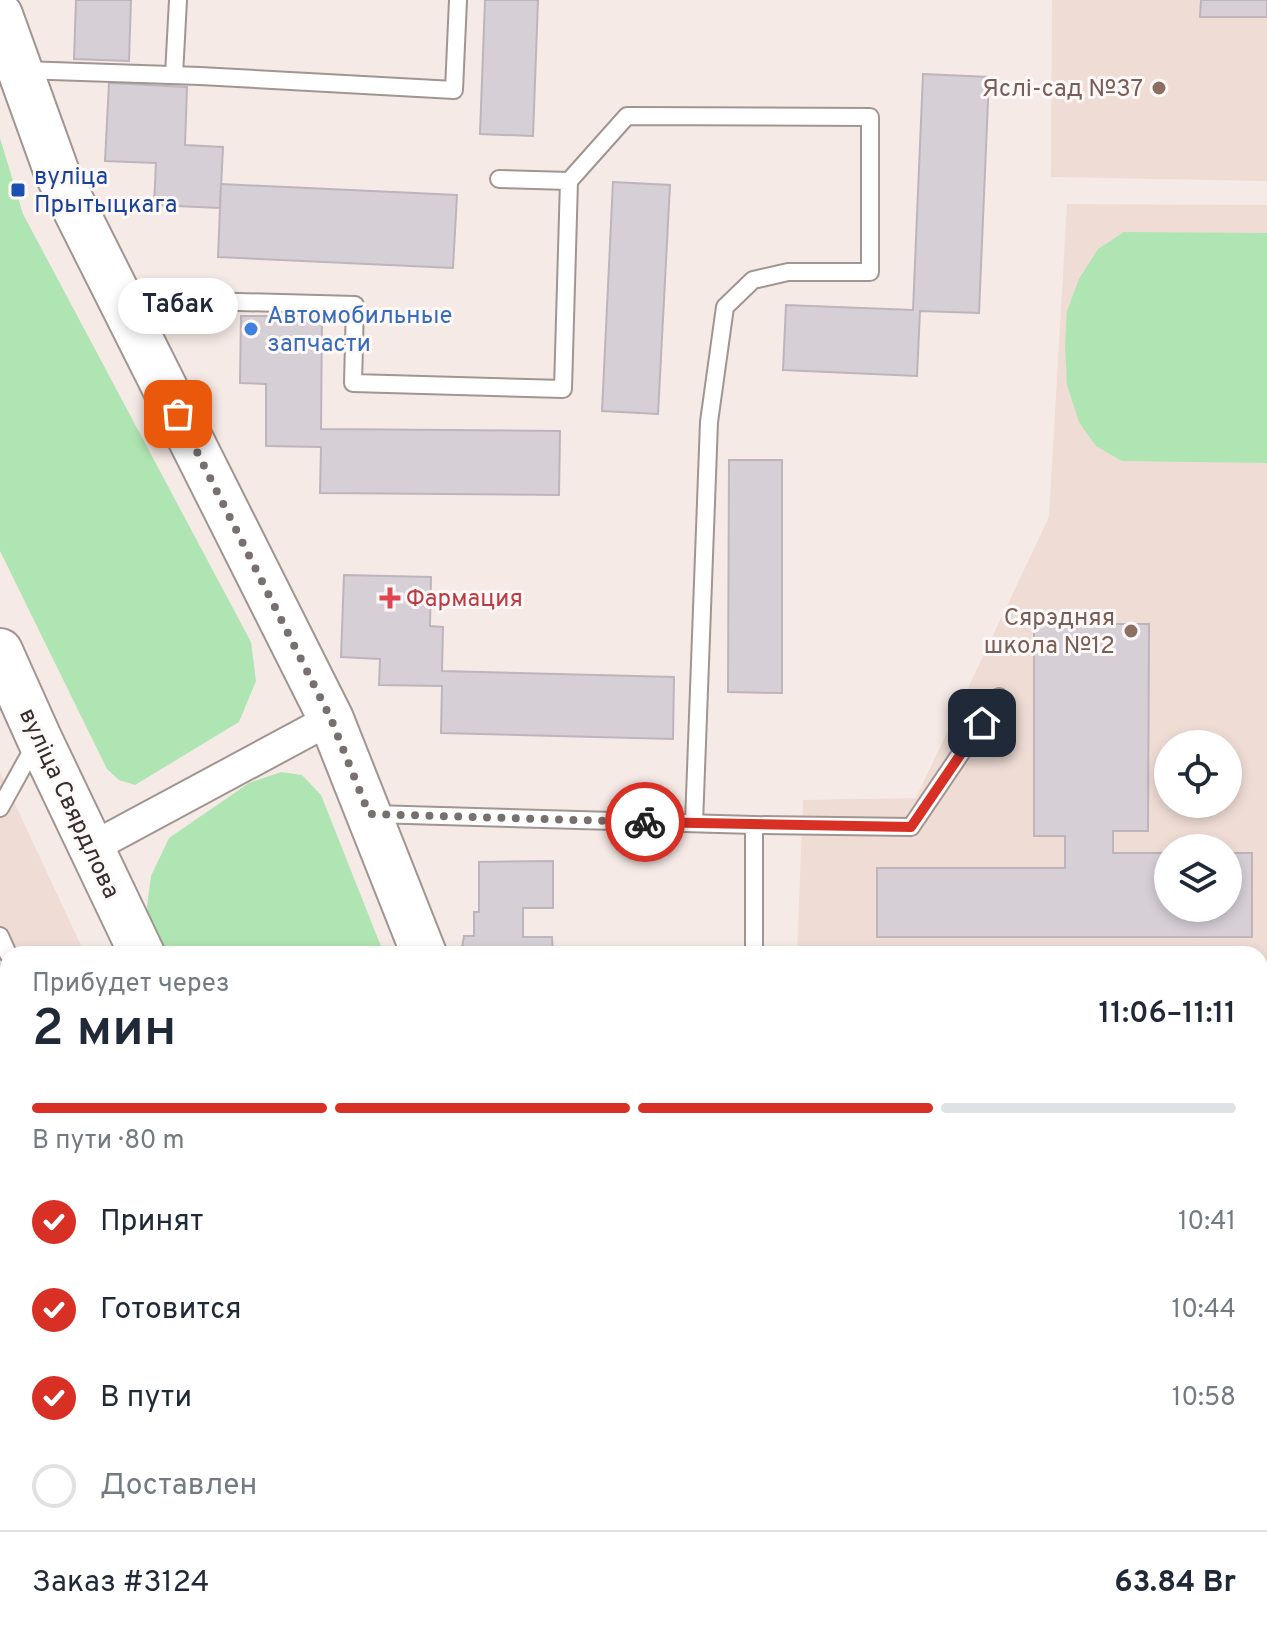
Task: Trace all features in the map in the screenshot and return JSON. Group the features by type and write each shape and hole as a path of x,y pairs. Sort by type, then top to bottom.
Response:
{"street":[{"path":"0,15 57,173 331,719 421,946"},
{"name":"вуліца Свярдлова","path":"0,651 138,946"},
{"path":"91,848 331,719"}],"lane":[{"path":"174,75 178,0"},
{"path":"19,70 454,90 458,0"},
{"path":"120,299 355,305 353,383 563,389 569,181 627,116 870,117 870,272 776,274 753,280 725,307 709,422 694,823"},
{"path":"499,179 569,181"},
{"path":"369,814 911,827 999,697"},
{"path":"0,808 39,738"},
{"path":"754,825 754,946"}],"shaded area":[{"name":"Яслі-сад №37","path":"1052,0 1267,0 1267,181 1051,177"},
{"name":"Сярэдняя школа №12","path":"1067,204 1267,205 1267,946 797,946 803,800 916,798 1049,517"},
{"path":"0,772 81,946 0,946"}],"green space":[{"path":"0,138 23,214 251,642 256,681 239,722 135,785 119,780 107,769 0,551"},
{"path":"1124,232 1267,233 1267,463 1122,461 1096,446 1079,422 1067,385 1067,311 1079,279 1098,249"},
{"path":"281,772 302,775 321,795 381,946 155,946 149,934 147,906 151,876 169,838 249,783"}],"building":[{"path":"76,0 131,0 129,61 74,59"},
{"path":"485,0 538,0 533,136 480,134"},
{"path":"1201,0 1267,0 1267,17 1200,17"},
{"path":"923,74 989,77 979,313 920,311 917,376 783,370 786,305 913,310"},
{"path":"109,83 187,87 185,145 223,147 220,208 154,205 156,163 105,161"},
{"path":"613,182 670,185 658,414 602,411"},
{"path":"221,184 457,195 453,268 218,257"},
{"path":"241,316 322,316 321,429 560,431 559,495 320,493 321,447 266,446 266,384 240,383"},
{"path":"729,460 782,460 782,693 728,692"},
{"path":"344,575 431,577 430,626 443,627 442,671 674,677 673,739 441,733 442,686 379,685 380,659 341,657"},
{"path":"1034,624 1149,624 1148,831 1113,831 1113,853 1154,853 1154,922 1242,922 1242,853 1252,853 1252,937 877,937 877,868 1065,868 1065,836 1034,836"},
{"path":"553,861 553,908 523,908 523,937 552,937 553,946 462,946 464,936 474,936 474,912 479,912 479,862"}],"way so far":[{"path":"178,414 331,719 369,814 645,822"}],"place":[{"name":"Яслі-сад №37","path":"1159,88"},
{"name":"вуліца Прытыцкага","path":"18,190"},
{"name":"Автомобильные запчасти","path":"251,329"},
{"name":"Табак","path":"178,414"},
{"name":"Фармация","path":"390,598"},
{"name":"Сярэдняя школа №12","path":"1131,631"}],"route":[{"path":"645,822 911,827 982,723"}]}
